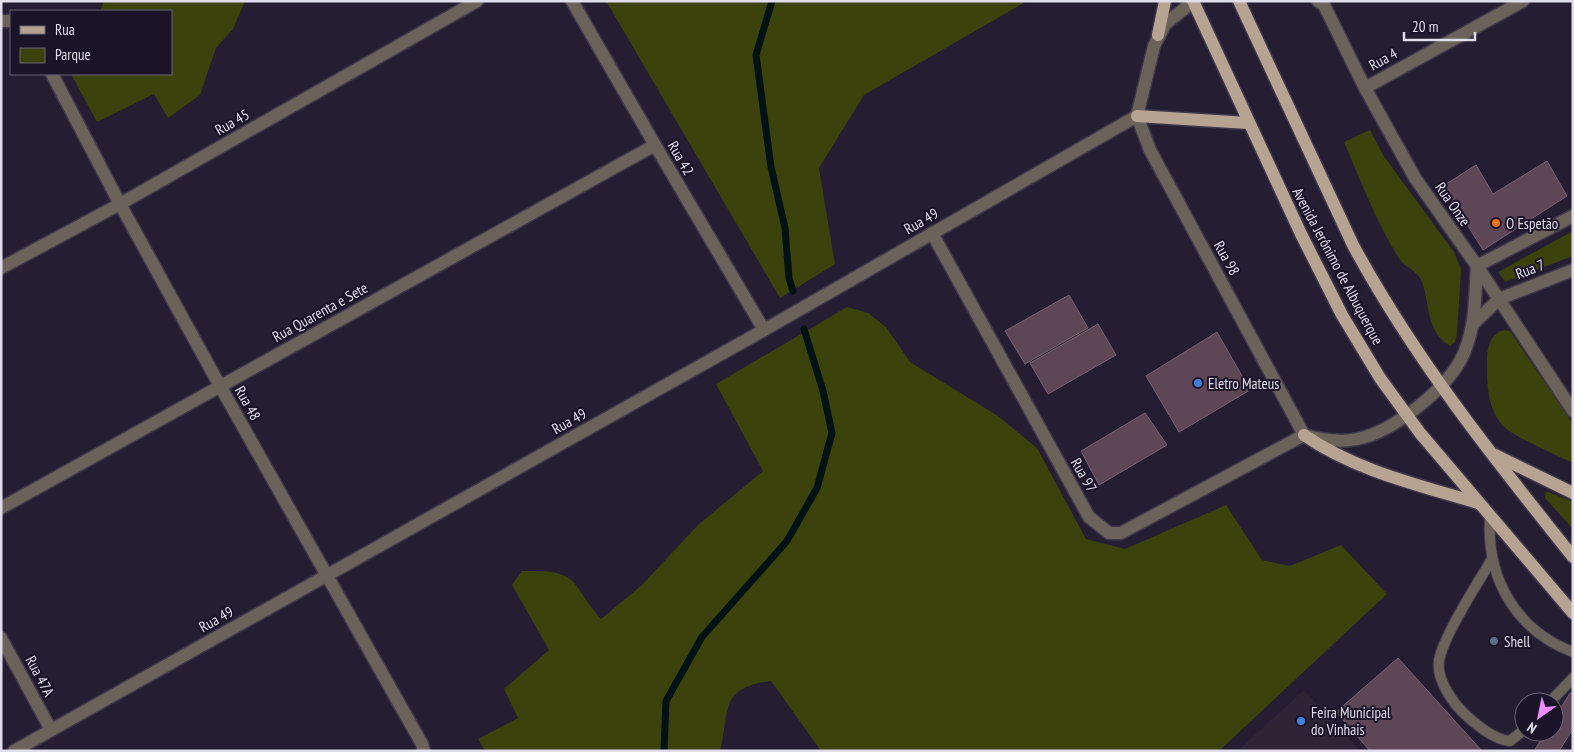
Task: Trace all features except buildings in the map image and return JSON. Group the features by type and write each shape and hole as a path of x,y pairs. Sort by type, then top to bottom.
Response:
{"main road":[{"path":"1158,35 1165,1"},
{"name":"Avenida Jerônimo de Albuquerque","path":"1193,1 1248,123 1342,315 1380,378 1406,414 1478,503 1573,613"},
{"name":"Avenida Jerônimo de Albuquerque","path":"1238,1 1353,245 1373,281 1441,387 1490,453 1573,557"},
{"path":"1137,116 1248,123"},
{"path":"1304,435 1348,461 1478,503"},
{"path":"1490,453 1573,493"}],"street":[{"name":"Rua 45","path":"1,268 120,204 477,1"},
{"name":"Rua 42","path":"572,1 764,330"},
{"path":"1137,116 1158,35 1165,24 1193,1"},
{"name":"Rua 4","path":"1365,88 1523,1"},
{"name":"Rua Onze","path":"1322,2 1365,88 1415,178 1477,266 1573,411"},
{"name":"Rua 48","path":"53,75 120,204 220,386 423,747"},
{"name":"Rua 49","path":"14,751 764,330 1137,116"},
{"name":"Rua 98","path":"1137,116 1150,150 1304,435"},
{"name":"Rua Quarenta e Sete","path":"1,508 655,145"},
{"path":"1304,435 1330,441 1355,440 1369,436 1406,414 1441,387 1464,354 1473,324 1477,266 1573,216"},
{"name":"Rua 97","path":"932,233 1089,517 1109,533 1121,534 1304,435"},
{"name":"Rua 7","path":"1499,299 1573,270"},
{"path":"1473,324 1499,299"},
{"name":"Rua 47A","path":"1,638 51,730"}],"lane":[{"path":"1490,517 1489,538 1492,559 1500,586 1519,616 1552,643 1573,652"},
{"path":"1492,559 1447,640 1439,661 1440,673 1446,688 1463,713 1488,732 1504,741 1510,741 1514,738"},
{"path":"1560,692 1573,678"}],"shaded area":[{"name":"Feira Municipal do Vinhais","path":"1304,690 1360,751 1237,751"}],"green space":[{"path":"104,1 245,1 233,29 216,48 200,95 168,118 154,94 97,122 72,75 172,75 172,10 100,10"},
{"path":"606,1 1027,1 864,95 819,168 835,264 780,298"},
{"path":"1370,130 1383,155 1454,252 1461,269 1457,335 1455,342 1450,346 1435,331 1420,278 1400,260 1390,243 1369,201 1344,142"},
{"path":"1573,231 1573,256 1505,282 1498,272"},
{"path":"847,307 868,313 886,327 910,362 998,416 1037,448 1086,539 1125,549 1226,505 1262,560 1290,566 1341,545 1387,594 1219,751 821,751 771,681 754,684 734,695 727,713 720,751 485,751 478,739 518,718 504,689 549,650 512,585 522,571 541,571 564,575 577,586 601,619 642,585 698,525 763,471 716,384"},
{"path":"1504,330 1510,331 1573,424 1573,463 1509,431 1498,420 1489,394 1487,353 1493,337"},
{"path":"1546,491 1573,502 1573,529 1545,498"}],"waterway":[{"path":"772,1 756,55 771,167 785,228 789,278 793,291"},
{"path":"664,751 666,701 702,637 787,541 817,488 832,433 823,391 804,329"}],"place":[{"name":"O Espetão","path":"1496,223"},
{"name":"Eletro Mateus","path":"1198,383"},
{"name":"Shell","path":"1494,641"},
{"name":"Feira Municipal do Vinhais","path":"1301,721"}]}
